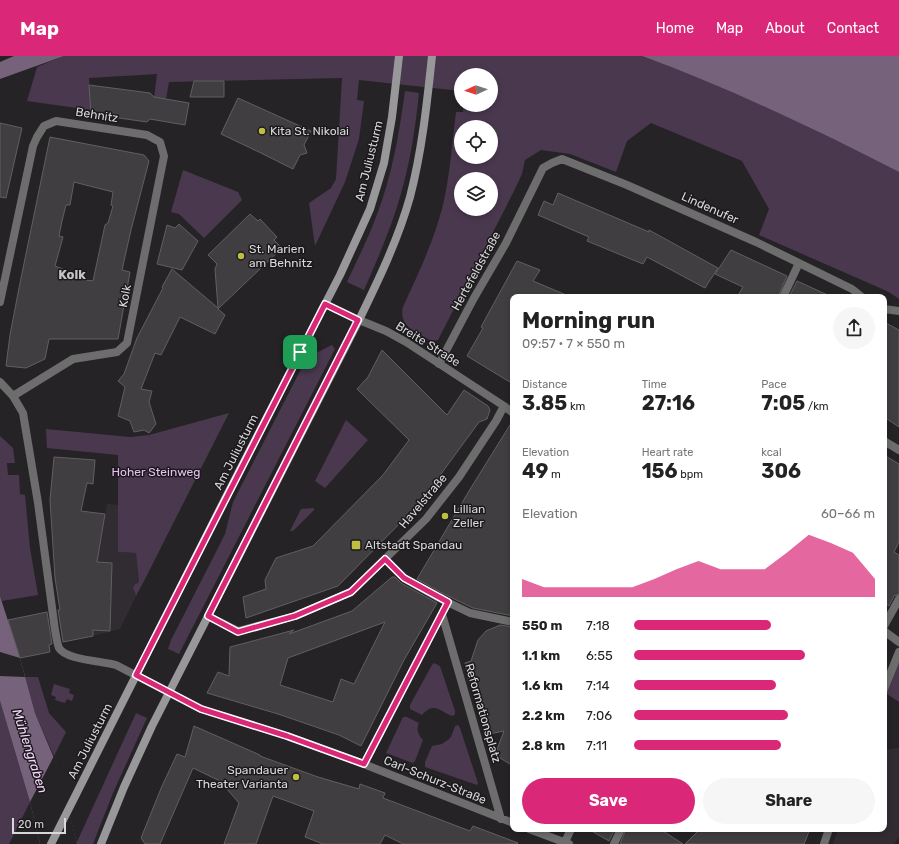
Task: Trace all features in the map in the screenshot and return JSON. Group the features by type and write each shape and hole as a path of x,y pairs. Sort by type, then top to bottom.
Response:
{"main road":[{"name":"Am Juliusturm","path":"51,844 325,304 361,229 377,188 387,145 399,56"},
{"path":"101,844 127,780 168,693 358,320 387,260 399,231 420,154 432,56"}],"street":[{"name":"Behnitz","path":"0,302 33,146 44,126 56,121 148,135"},
{"name":"Kolk","path":"13,396 73,358 117,352 127,343 164,156 160,142 148,135"},
{"name":"Lindenufer","path":"543,168 562,160 627,185 756,242 852,289 858,294"},
{"name":"Hertefeldstraße","path":"439,364 474,298 506,243 543,168"},
{"path":"784,294 799,263"},
{"name":"Breite Straße","path":"325,304 358,320 386,331 406,342 510,411"},
{"path":"887,309 899,311"},
{"path":"0,382 13,396 23,413 38,503 55,630 59,648 68,656 110,663 136,675 168,693"},
{"name":"Havelstraße","path":"208,616 238,632 295,616 351,592 426,519 459,477 496,422 504,406"},
{"path":"887,443 899,450"},
{"path":"385,559 404,578 470,613 510,621"},
{"path":"887,621 899,599"},
{"path":"364,764 448,602"},
{"name":"Reformationsplatz","path":"442,614 501,819"},
{"path":"887,633 899,642"},
{"path":"887,682 899,652"},
{"name":"Carl-Schurz-Straße","path":"168,693 201,709 287,736 364,764 510,822"},
{"path":"537,832 567,843 570,832"},
{"path":"614,844 620,832"},
{"path":"824,844 828,832"}],"shaded area":[{"path":"107,504 118,505 118,552 136,553 139,582 134,585 133,591 136,596 120,629 67,641 95,576"},
{"path":"899,748 899,837 894,844 833,844 837,832 887,832 887,750"}],"green space":[{"path":"64,56 642,56 773,110 899,172 899,299 889,292 759,235 769,209 742,161 651,123 627,141 616,172 570,154 541,150 525,160 522,174 513,193 438,340 432,341 415,332 406,324 403,320 403,307 420,270 443,205 454,129 454,164 498,164 498,120 455,120 456,112 498,112 498,68 454,68 454,90 359,80 357,100 364,101 359,139 345,182 315,246 309,203 331,188 336,179 342,78 169,82 162,121 154,98 157,74 89,78 91,110 27,101 37,67"},
{"path":"405,91 419,93 408,165 401,193 382,249 364,290 347,282 382,202 391,170"},
{"path":"183,170 238,192 242,200 204,238 179,214 171,212"},
{"path":"332,345 335,349 179,654 168,649 171,640 225,534 233,502 301,369 316,353"},
{"name":"Hoher Steinweg","path":"229,413 136,596 133,589 134,585 139,582 136,553 118,552 118,455 47,448 46,429 130,437 149,435"},
{"path":"346,420 368,440 325,488 315,481"},
{"path":"0,436 13,448 15,463 7,463 8,475 19,475 20,494 25,495 30,548 38,595 2,601 0,596"},
{"path":"314,508 314,510 293,531 290,531 301,509"},
{"path":"434,663 440,666 455,711 453,716 434,708 431,708 422,715 410,709 410,705"},
{"path":"899,663 899,702 887,694 887,681"},
{"path":"25,677 38,677 49,713 66,732 54,756 35,713"},
{"path":"54,684 70,689 69,693 74,695 72,701 67,699 65,703 55,700 56,697 51,695"},
{"path":"0,701 30,802 9,844 0,844"},
{"path":"136,713 147,718 113,793 93,844 76,844"},
{"path":"403,717 407,717 419,723 418,732 423,740 413,763 386,753"},
{"path":"458,725 478,783 477,785 425,767 425,762 432,746 442,744 449,739 455,726"}],"water":[{"path":"14,56 64,56 0,79 0,62"},
{"path":"642,56 899,56 899,172 772,110 708,82"},
{"name":"Mühlengraben","path":"0,596 20,658 35,713 56,763 77,844 40,844 30,802 0,701"}],"pier":[{"path":"0,652 20,658 25,677 0,676"},
{"path":"54,756 77,844 40,844 30,802"}],"building":[{"path":"194,81 224,81 224,97 190,97"},
{"path":"89,85 150,93 154,97 189,103 185,125 150,119 147,122 91,114"},
{"path":"238,98 311,131 304,145 307,153 300,155 293,169 221,134"},
{"path":"0,123 22,128 6,198 0,197"},
{"path":"50,137 144,155 149,161 122,270 130,272 118,339 49,339 45,359 26,368 6,366 19,288","holes":["74,182 113,192 111,205 113,206 108,223 105,225 93,281 61,277 63,269 55,266 63,237 59,236 66,205 70,205"]},
{"path":"558,193 649,232 649,230 718,268 705,288 647,257 643,264 587,241 589,237 538,215 544,201 553,205"},
{"path":"250,214 258,221 260,219 277,237 274,240 282,248 218,309 225,315 215,334 180,317 161,355 155,353 141,389 152,391 149,402 156,424 149,433 144,430 134,432 130,421 118,416 125,387 118,381 124,374 137,338 163,288 162,287 172,269 218,308 215,269 217,264 208,255"},
{"path":"179,224 198,241 182,270 157,264 167,225 175,228"},
{"path":"731,250 787,276 779,294 739,294 743,287 715,274"},
{"path":"517,261 540,270 533,281 564,294 510,294 510,382 467,356 483,328 481,327"},
{"path":"797,281 825,294 790,294"},
{"path":"887,324 899,330 899,427 887,419"},
{"path":"382,350 447,415 464,390 488,406 490,410 487,419 479,422 419,504 338,586 246,618 243,597 266,589 265,580 276,558 313,546 383,475 409,440 357,389 368,377"},
{"path":"510,425 510,615 473,608 417,579"},
{"path":"54,457 95,460 93,484 87,483 81,511 105,514 97,562 112,563 110,631 93,630 93,636 63,642 55,578 50,500"},
{"path":"887,457 899,464 899,542 894,552 899,555 899,594 894,596 889,606 887,604"},
{"path":"392,577 395,577 401,583 437,603 404,660 361,746 339,735 278,714 207,693 218,672 229,676 230,647 294,630 289,634 352,611","holes":["385,622 354,684 341,679 333,702 280,685 288,658"]},
{"path":"47,612 52,644 49,645 50,652 20,658 8,620"},
{"path":"500,625 510,627 510,764 495,755 504,731 489,734 485,713 475,681 469,682 465,663 471,661 478,640 486,631"},
{"path":"194,726 260,756 318,777 359,789 360,784 385,793 383,798 470,831 473,826 518,843 403,844 385,835 380,844 323,844 305,837 314,811 273,796 256,844 224,844 239,803 220,781 193,768 160,844 145,844 141,838 162,786 177,754 185,757"},
{"path":"593,832 614,832 609,841"},
{"path":"625,832 665,832 683,844 620,844"},
{"path":"697,832 809,832 804,844 685,844"}],"place":[{"name":"Kita St. Nikolai","path":"262,131"},
{"name":"St. Marien am Behnitz","path":"241,256"},
{"name":"Lillian Zeller","path":"445,516"},
{"name":"Altstadt Spandau","path":"356,545"},
{"name":"Spandauer Theater Varianta","path":"296,777"}],"district":[{"name":"Kolk","path":"72,274"}],"route":[{"path":"325,304 358,320 208,616 238,632 295,616 351,592 385,559 404,578 448,602 364,764 287,736 201,709 136,675 300,352 325,304"}]}
